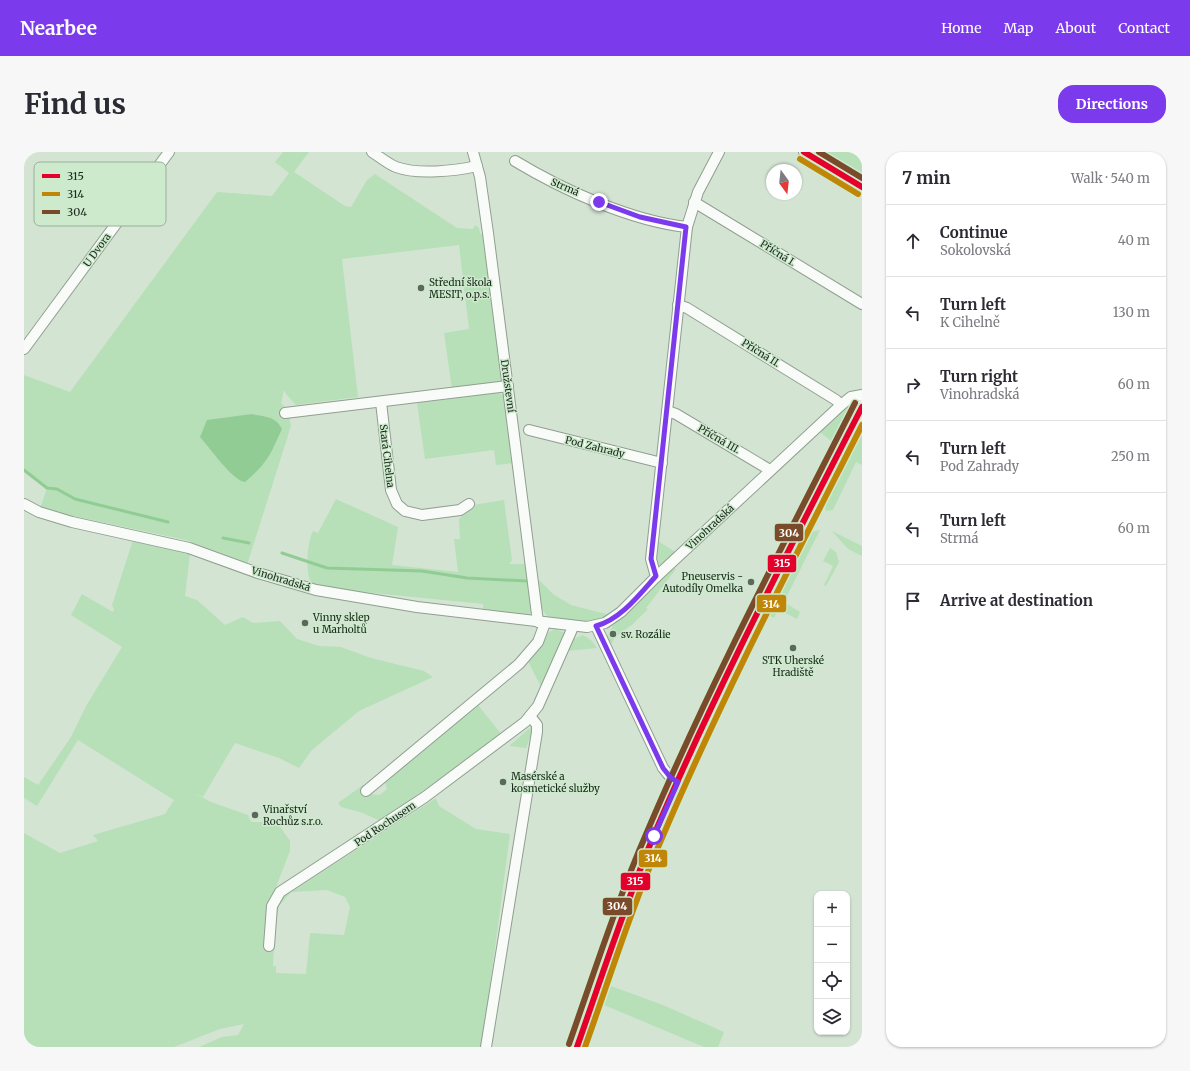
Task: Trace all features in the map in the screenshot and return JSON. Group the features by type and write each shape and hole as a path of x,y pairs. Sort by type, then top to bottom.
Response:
{"main road":[{"path":"577,1047 649,848 678,782 736,654 862,407"}],"street":[{"name":"U Dvora","path":"162,162 169,152"},
{"path":"372,152 396,167 413,170 433,170 477,166"},
{"name":"Družstevní","path":"473,152 477,166 542,622"},
{"path":"656,576 651,559 686,227 702,182 719,152"},
{"path":"804,152 862,187"},
{"name":"Strmá","path":"515,161 542,178 618,210 640,217 686,227"},
{"name":"Příčná I.","path":"694,202 862,304"},
{"name":"U Dvora","path":"24,348 114,226"},
{"name":"Příčná II.","path":"678,305 687,308 838,402"},
{"path":"285,413 508,386"},
{"name":"Vinohradská","path":"24,504 39,512 72,522 190,548 305,588 417,607 573,627 596,626 610,620 621,612 656,576 770,470 838,402 851,397 862,396"},
{"name":"Stará Cihelna","path":"380,402 391,490 397,504 405,511 422,515 460,510 468,504"},
{"name":"Příčná III.","path":"667,411 676,414 770,470"},
{"name":"Pod Zahrady","path":"529,430 662,463"},
{"path":"366,791 519,664 538,642 542,622"},
{"path":"596,626 663,768 671,778 678,782"},
{"name":"Pod Rochusem","path":"269,946 272,906 280,892 419,801 514,732 530,716 538,706 573,627"},
{"path":"486,1047 538,732 537,725 530,716"}],"shaded area":[{"path":"283,152 309,152 294,172 345,206 351,207 367,180 375,174 457,228 473,229 475,225 479,228 480,234 485,234 498,326 495,327 501,382 498,384 452,389 444,333 469,329 459,245 342,259 358,397 296,405 284,390 281,403 288,410 291,426 247,565 186,540 40,509 47,488 24,470 24,375 70,392 217,192 272,196 289,173 275,162"},
{"path":"820,152 862,152 862,178 858,175"},
{"path":"498,393 507,397 509,417 506,417 512,462 515,461 515,463 496,465 494,450 425,459 417,403"},
{"path":"849,404 854,406 854,411 835,444 820,432"},
{"path":"252,414 273,419 282,429 268,458 245,482 234,476 228,470 200,437 207,420"},
{"path":"862,434 862,465 856,462 833,510 826,511 825,505"},
{"path":"336,499 398,527 392,565 458,572 454,539 460,539 459,519 473,505 504,500 512,560 509,564 527,564 532,611 529,615 524,616 483,609 483,604 353,591 311,583 307,564 311,536 313,531 318,533"},
{"path":"820,530 784,602 800,612 797,619 778,609 774,618 768,615 811,532"},
{"path":"832,531 862,546 862,556 848,549"},
{"path":"133,540 144,541 190,554 185,596 197,600 225,625 243,617 253,623 280,621 297,639 319,646 341,647 371,658 424,671 433,677 359,711 312,750 299,768 279,758 235,743 203,797 194,793 211,802 248,815 251,822 277,822 290,841 290,851 276,887 291,892 436,798 439,806 476,829 510,834 482,1047 199,1047 222,1037 238,1035 244,1024 220,1029 174,1047 24,1047 24,833 60,853 98,841 93,835 165,814 174,800 78,740 37,806 24,798 24,777 38,785 71,737 86,706 122,647 71,615 82,594 113,612 114,609 112,605","holes":["327,890 345,897 350,907 344,935 310,933 306,974 276,973 276,966 273,966 275,926 279,906 291,892"]},
{"path":"658,541 677,553 662,565 659,564 656,559"},
{"path":"830,548 836,552 839,562 826,586 824,585 833,566 823,561"},
{"path":"674,568 676,569 646,608 648,609 633,624 614,638 612,644 611,642 608,642 607,636 615,622"},
{"path":"539,580 553,594 571,605 610,615 597,620 582,622 559,620 550,617 541,608"},
{"path":"555,629 566,633 541,687 528,661 543,638"},
{"path":"583,635 592,641 597,648 567,651 573,639"},
{"path":"478,705 502,735 380,821 363,813 341,807 338,803 363,785 370,794 380,795 387,789 384,778"},
{"path":"531,727 533,729 526,748 509,746"},
{"path":"611,986 663,1005 724,1032 718,1047 704,1047 604,1005"}],"waterway":[{"path":"24,470 47,488 57,489 75,499 168,522"},
{"path":"223,538 249,543"},
{"path":"282,553 327,568 422,571 467,578 527,581"}],"transit line":[{"name":"315","path":"804,152 862,187"},
{"name":"304","path":"819,152 862,178"},
{"name":"314","path":"800,159 858,194"},
{"name":"304","path":"569,1044 626,884 671,777 747,616 855,403"},
{"name":"315","path":"577,1047 633,887 678,780 754,619 862,407"},
{"name":"314","path":"585,1047 641,890 685,785 733,681 862,425"}],"place":[{"name":"Střední škola MESIT, o.p.s.","path":"421,288"},
{"name":"Pneuservis - Autodíly Omelka","path":"751,582"},
{"name":"Vinny sklep u Marholtů","path":"305,623"},
{"name":"sv. Rozálie","path":"613,634"},
{"name":"STK Uherské Hradiště","path":"793,648"},
{"name":"Masérské a kosmetické služby","path":"503,782"},
{"name":"Vinařství Rochůz s.r.o.","path":"255,815"}],"route":[{"path":"599,202 640,217 675,226 686,227 651,559 656,576 621,612 605,623 596,626 663,768 668,776 674,781 678,782 654,836"}]}
